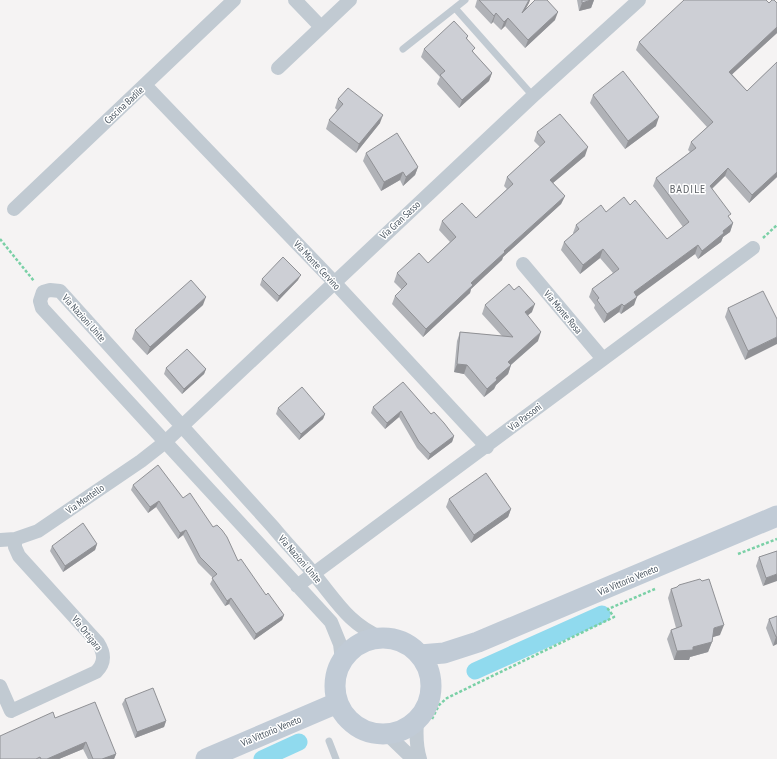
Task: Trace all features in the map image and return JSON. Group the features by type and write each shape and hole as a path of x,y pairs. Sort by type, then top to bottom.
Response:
{"street":[{"name":"Cascina Badile","path":"14,209 234,0"},
{"path":"295,0 321,27"},
{"path":"278,68 350,0"},
{"name":"Via Gran Sasso","path":"164,443 533,96 639,0"},
{"name":"Via Monte Cervino","path":"145,85 334,282 487,446"},
{"name":"Via Passoni","path":"297,586 753,248"},
{"name":"Via Monte Rosa","path":"523,264 603,359"},
{"name":"Via Nazioni Unite","path":"342,660 340,644 331,622 164,443 42,308 40,301 43,292 50,290 60,291 182,425 313,573 345,613 360,626 382,638"},
{"name":"Via Montello","path":"0,540 15,539 38,531 164,443"},
{"name":"Via Vittorio Veneto","path":"420,655 444,653 478,642 777,516"},
{"name":"Via Ortigara","path":"0,686 6,714 96,672 102,666 104,658 103,650 98,643 19,556 15,547 15,539"},
{"path":"420,759 416,733 424,722 425,709 430,696 431,681 427,667 420,655 409,646 396,640 382,638 367,640 353,648 342,660 336,673 334,688 337,703 345,717 357,728 372,734 388,735 424,722"},
{"name":"Via Vittorio Veneto","path":"431,681 449,664 478,642"},
{"name":"Via Vittorio Veneto","path":"206,759 337,703"},
{"path":"388,735 414,759"}],"lane":[{"path":"403,49 465,0"},
{"path":"455,8 533,96"},
{"path":"329,741 336,759"}],"path":[{"path":"0,238 43,292"},
{"path":"734,556 777,539"},
{"path":"424,722 441,702 447,698 614,618 608,610 657,588"}],"building":[{"path":"479,0 529,0 522,13 535,0 547,0 558,12 528,40 508,18 504,22 496,13 494,16"},
{"path":"582,0 591,0 582,3"},
{"path":"684,0 766,0 769,3 774,0 777,3 777,27 729,72 747,91 777,62 777,172 752,195 728,168 710,186 731,214 728,216 733,223 723,231 724,233 702,251 698,245 634,292 637,297 624,306 622,304 607,314 597,300 599,298 592,289 619,269 603,249 583,265 564,242 579,229 576,225 601,205 606,212 624,197 630,205 635,200 667,239 689,222 656,178 696,148 691,142 713,122 639,42"},
{"path":"454,21 468,36 466,38 475,48 472,51 492,73 462,100 440,75 445,71 424,49"},
{"path":"623,71 659,117 628,141 593,95"},
{"path":"348,88 383,115 359,144 329,120 343,104 338,99"},
{"path":"560,114 588,147 550,180 565,196 504,251 505,252 471,283 473,285 426,329 395,296 407,284 397,273 419,253 428,263 456,237 442,221 462,203 476,218 513,184 507,177 545,142 537,132"},
{"path":"397,133 418,167 406,177 403,172 384,182 366,153"},
{"path":"283,257 301,275 279,296 262,279"},
{"path":"191,280 206,297 150,347 135,330"},
{"path":"509,284 514,290 519,286 535,304 525,312 541,332 508,362 511,365 496,378 497,380 487,389 467,365 457,364 460,332 513,337 485,305"},
{"path":"763,291 777,319 777,337 748,351 728,308"},
{"path":"187,349 206,369 184,389 166,368"},
{"path":"403,382 431,414 434,412 454,436 430,454 419,442 401,411 387,423 373,407"},
{"path":"302,387 325,414 301,434 278,408"},
{"path":"158,465 183,498 190,493 213,527 217,525 222,530 227,537 238,561 241,559 266,595 268,593 284,615 256,634 231,598 227,601 212,578 217,574 200,557 186,530 180,533 159,501 150,507 133,485"},
{"path":"486,473 511,509 474,535 449,499"},
{"path":"83,523 97,544 65,566 52,546"},
{"path":"777,551 777,574 766,578 759,557"},
{"path":"700,579 702,581 709,579 724,625 714,628 712,642 693,647 693,650 677,651 671,630 682,626 671,589"},
{"path":"777,616 777,637 776,637 769,619"},
{"path":"153,688 166,721 137,732 125,699"},
{"path":"95,702 116,754 102,759 93,759 86,742 47,759 41,759 40,757 36,759 0,759 0,736 53,712 55,718"}],"waterway":[{"path":"475,671 602,614"},
{"path":"262,759 299,742"}],"district":[{"name":"BADILE","path":"688,188"}]}
